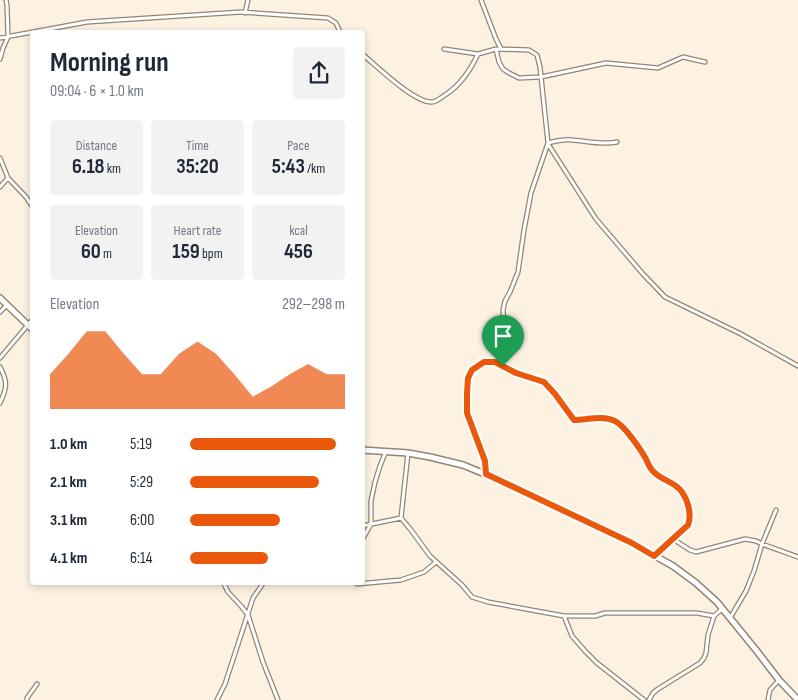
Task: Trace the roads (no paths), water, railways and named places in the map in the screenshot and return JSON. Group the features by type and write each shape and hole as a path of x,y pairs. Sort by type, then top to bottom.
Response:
{"main road":[{"path":"0,298 30,323"},
{"path":"365,450 408,453 463,465 632,543 673,566 696,583 722,609 779,680 798,700"}],"street":[{"path":"0,59 8,37 6,0"},
{"path":"245,12 248,0"},
{"path":"482,0 501,49"},
{"path":"45,30 87,22 245,12 328,18 336,23 339,30"},
{"path":"0,38 30,33"},
{"path":"0,43 3,48"},
{"path":"444,49 478,54 496,49 529,50 538,58 548,143 531,193 518,272 503,310 506,342 503,366"},
{"path":"496,49 503,69 519,78 541,77 606,63 658,68 683,57 705,62"},
{"path":"365,56 418,99 434,102 456,88 472,69 478,54"},
{"path":"548,143 563,140 609,144 617,142"},
{"path":"548,143 596,219 643,274 666,297 741,334 798,366"},
{"path":"0,158 8,178 30,204"},
{"path":"0,187 8,178"},
{"path":"0,312 7,305"},
{"path":"0,358 30,325"},
{"path":"486,474 485,461 467,413 467,387 468,378 472,370 484,362 495,362 516,373 544,382 574,420 604,418 618,422 630,435 652,470 682,491 690,512 688,525 654,556"},
{"path":"0,367 6,382 0,403"},
{"path":"365,535 371,524 371,501 375,482 386,451"},
{"path":"408,453 401,518 430,556 462,585 472,597 488,602 564,616 595,616 605,613 697,613 714,616"},
{"path":"730,618 746,591 776,510"},
{"path":"365,525 401,518"},
{"path":"673,539 696,552 730,542 745,539 756,540 798,557"},
{"path":"365,583 401,580 424,572 436,562"},
{"path":"224,585 228,592 248,615 278,700"},
{"path":"217,700 225,684 253,598 262,585"},
{"path":"649,700 658,689 700,663 704,658 714,616 722,609"},
{"path":"564,616 572,636 585,651 597,663 644,700"},
{"path":"768,700 770,690 779,680"},
{"path":"27,700 37,684"}]}
